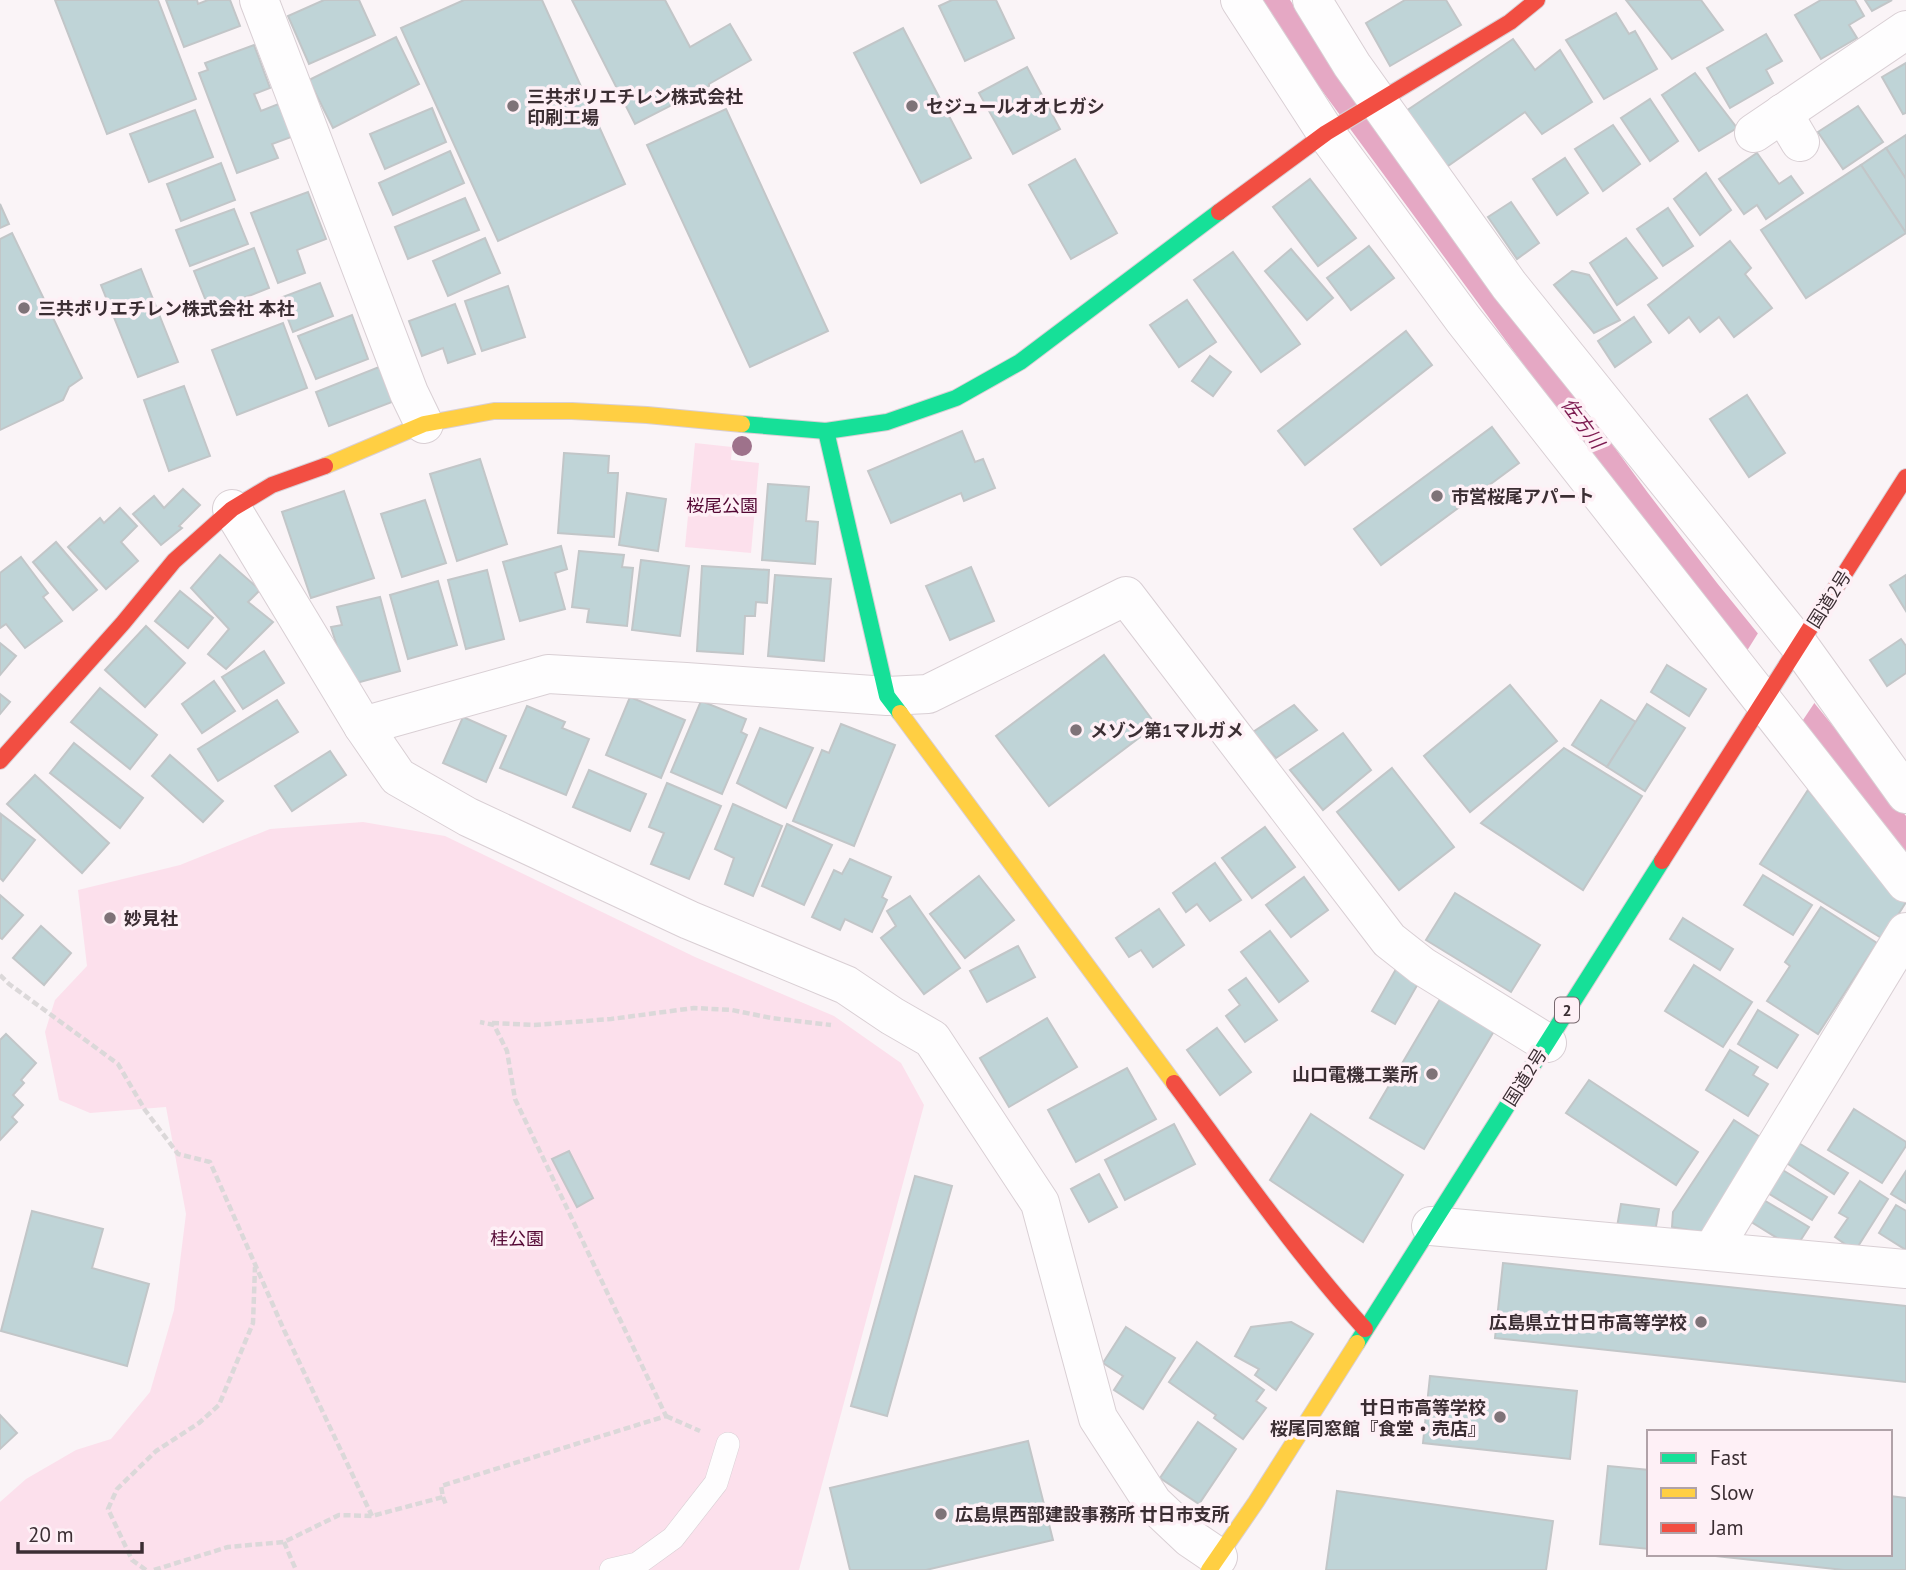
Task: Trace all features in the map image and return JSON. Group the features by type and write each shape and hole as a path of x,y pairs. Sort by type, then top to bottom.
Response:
{"main road":[{"path":"0,761 123,623 174,561 232,509 272,485 424,424 494,411 647,415 826,431 887,422 956,398 1020,362 1326,132 1510,22 1537,0"},
{"path":"826,431 887,696 1304,1258 1366,1329"},
{"name":"国道2号","path":"1214,1564 1906,477"}],"street":[{"path":"259,0 424,424"},
{"path":"1240,0 1326,132 1486,301 1794,653 1906,793"},
{"path":"1311,0 1378,101 1486,301 1766,697 1906,883"},
{"path":"1779,129 1906,30"},
{"path":"232,509 363,726 398,776 468,817 689,920 846,985 932,1039 1040,1203 1098,1418 1153,1503 1214,1564"},
{"path":"363,726 548,674 887,696 928,694 1126,596 1389,940 1422,966 1547,1042"},
{"path":"1712,1251 1906,932"},
{"path":"1431,1226 1906,1269"}],"lane":[{"path":"611,1570 637,1564 673,1538 716,1483 728,1444"}],"path":[{"path":"0,975 118,1064 145,1110 178,1154 211,1162 284,1330 372,1516"},
{"path":"446,1505 441,1486 666,1416 515,1099 507,1052 494,1025 480,1022 534,1025 694,1008 732,1010 771,1018 854,1028 892,1016"},
{"path":"146,1570 132,1560 108,1509 117,1489 156,1451 199,1423 219,1405 253,1323 255,1266"},
{"path":"154,1570 228,1547 284,1542 339,1515 372,1516 443,1497"},
{"path":"284,1542 296,1570"}],"green space":[{"name":"桜尾公園","path":"695,443 732,447 731,460 759,463 751,553 685,547"},
{"name":"桂公園","path":"363,822 445,836 695,957 834,1016 901,1063 924,1105 799,1570 0,1570 0,1502 26,1479 76,1450 111,1439 150,1392 174,1310 186,1214 166,1107 90,1113 59,1100 45,1032 55,1000 87,966 78,890 180,865 270,829"}],"water":[{"name":"佐方川","path":"1260,0 1290,0 1332,63 1648,493 1717,583 1906,816 1906,855 1662,553 1312,77"}],"pier":[{"path":"1760,630 1817,699 1799,726 1745,654"}],"building":[{"path":"55,0 158,0 196,99 107,134"},
{"path":"166,0 197,0 198,4 208,0 230,0 240,26 184,47"},
{"path":"324,0 359,0 375,35 309,64 288,16"},
{"name":"三共ポリエチレン株式会社 印刷工場","path":"464,0 542,0 625,184 498,241 401,28"},
{"path":"572,0 665,0 690,47 730,24 751,60 709,86 635,124"},
{"path":"952,0 996,0 1014,38 965,61 939,6"},
{"path":"1405,0 1446,0 1461,25 1390,66 1366,23"},
{"path":"1626,0 1701,0 1723,30 1672,59"},
{"path":"1821,0 1855,0 1864,16 1849,25 1857,38 1821,59 1795,15"},
{"path":"1865,0 1892,0 1872,11"},
{"path":"1616,13 1629,34 1635,31 1657,69 1604,99 1566,40"},
{"name":"セジュールオオヒガシ","path":"903,28 971,158 921,183 854,53"},
{"path":"1766,34 1782,61 1766,70 1773,83 1730,108 1707,68"},
{"path":"396,37 419,84 333,128 309,80"},
{"path":"1513,39 1535,70 1560,50 1592,102 1542,134 1525,112 1445,168 1406,111"},
{"path":"254,45 270,88 254,94 261,111 281,103 294,136 272,144 278,158 237,173 199,73 208,70 205,63"},
{"path":"1906,63 1906,113 1903,114 1882,77"},
{"path":"1027,67 1060,129 1013,154 979,93"},
{"path":"1695,73 1737,128 1699,151 1662,95"},
{"path":"1650,99 1678,141 1650,161 1621,118"},
{"path":"1858,106 1883,142 1843,169 1818,132"},
{"path":"432,108 446,142 385,169 370,134"},
{"path":"726,109 828,331 750,367 647,145"},
{"path":"195,110 213,157 149,182 130,134"},
{"path":"1613,125 1640,164 1603,191 1575,149"},
{"path":"1906,135 1906,179 1886,148"},
{"path":"1886,148 1906,179 1906,233 1861,165"},
{"path":"450,151 464,183 393,215 379,183"},
{"path":"1757,153 1779,184 1791,176 1803,193 1766,219 1757,205 1744,214 1719,179"},
{"path":"1565,158 1588,193 1557,215 1533,179"},
{"path":"1075,159 1117,233 1071,259 1029,185"},
{"path":"221,163 235,200 181,221 167,184"},
{"path":"1861,165 1906,233 1806,298 1761,230"},
{"path":"1706,173 1731,210 1700,235 1674,199"},
{"path":"1310,179 1356,238 1318,266 1273,207"},
{"path":"308,192 326,239 297,250 305,273 278,283 251,213"},
{"path":"465,198 479,230 408,259 395,227"},
{"path":"1511,202 1539,243 1517,259 1488,217"},
{"path":"0,204 9,224 0,228"},
{"path":"1668,208 1693,246 1663,266 1637,229"},
{"path":"234,209 248,244 190,266 176,230"},
{"name":"三共ポリエチレン株式会社 本社","path":"12,233 82,378 69,387 63,400 0,430 0,239"},
{"path":"485,238 500,273 448,296 433,261"},
{"path":"1626,238 1657,278 1617,305 1590,263"},
{"path":"1730,241 1751,268 1745,274 1772,308 1734,337 1719,317 1700,332 1689,317 1669,333 1648,305"},
{"path":"1369,246 1394,278 1351,310 1327,278"},
{"path":"254,248 269,288 210,311 194,271"},
{"path":"1291,249 1333,298 1307,320 1265,271"},
{"path":"1233,252 1300,344 1261,372 1194,280"},
{"path":"141,269 178,362 138,377 101,285"},
{"path":"1572,271 1589,275 1620,320 1594,333 1554,285"},
{"path":"320,283 333,316 293,332 280,298"},
{"path":"508,286 525,337 482,351 465,301"},
{"path":"1187,300 1216,342 1179,367 1150,325"},
{"path":"455,304 475,354 448,363 443,348 422,356 409,321"},
{"path":"352,315 368,359 316,379 298,336"},
{"path":"1634,317 1651,342 1615,367 1598,341"},
{"path":"283,323 307,388 237,415 212,350"},
{"path":"1406,331 1432,365 1305,465 1278,431"},
{"path":"1210,356 1231,372 1213,396 1192,381"},
{"path":"379,367 392,402 329,426 316,392"},
{"path":"184,386 210,456 169,471 144,400"},
{"path":"1747,395 1785,453 1749,477 1710,419"},
{"name":"市営桜尾アパート","path":"1492,427 1519,463 1381,565 1354,529"},
{"path":"962,431 975,462 983,459 995,488 964,501 961,493 891,523 868,471"},
{"path":"564,453 609,456 608,473 618,473 614,537 558,533"},
{"path":"480,459 507,544 457,561 430,474"},
{"path":"768,484 809,487 806,521 818,522 815,564 762,560"},
{"path":"183,489 200,505 179,526 182,528 161,545 133,514 154,496 164,508"},
{"path":"344,491 374,578 311,598 282,512"},
{"path":"627,493 666,499 658,551 619,545"},
{"path":"425,500 446,563 402,577 381,514"},
{"path":"120,508 137,526 121,542 138,561 106,589 68,547 100,518 104,523"},
{"path":"56,542 97,590 73,610 33,562"},
{"path":"561,546 567,569 555,573 565,609 520,621 503,562"},
{"path":"579,551 624,555 622,567 633,568 627,626 587,622 589,609 572,607"},
{"path":"220,555 260,590 248,602 273,622 226,669 208,654 229,629 191,588"},
{"path":"21,557 48,593 43,597 62,621 25,648 6,624 0,628 0,573"},
{"path":"641,560 689,566 680,636 632,630"},
{"path":"702,566 769,570 767,603 756,602 755,616 745,616 743,654 697,651"},
{"path":"971,567 994,621 950,640 926,586"},
{"path":"487,570 504,639 466,649 448,580"},
{"path":"775,575 831,579 824,661 768,656"},
{"path":"1906,575 1906,611 1890,585"},
{"path":"438,581 457,645 408,659 390,595"},
{"path":"180,591 213,618 188,648 155,621"},
{"path":"380,597 400,671 349,685 331,627 342,625 337,607"},
{"path":"146,626 185,663 145,707 105,670"},
{"path":"1901,639 1906,646 1906,673 1887,686 1870,660"},
{"path":"0,643 16,656 0,675"},
{"path":"264,651 284,683 243,709 222,677"},
{"name":"メゾン第1マルガメ","path":"1104,655 1156,725 1049,806 996,736"},
{"path":"1667,665 1706,689 1689,716 1651,692"},
{"path":"214,681 235,711 202,733 182,704"},
{"path":"1510,685 1557,741 1470,812 1424,756"},
{"path":"100,688 157,735 130,769 71,722"},
{"path":"0,694 10,702 0,714"},
{"path":"630,697 685,720 661,778 606,755"},
{"path":"277,700 298,732 218,781 198,749"},
{"path":"1601,700 1636,722 1607,767 1572,745"},
{"path":"701,701 746,719 741,732 747,735 722,794 671,772"},
{"path":"1647,704 1685,728 1645,791 1607,767"},
{"path":"1294,705 1317,730 1276,758 1253,732"},
{"path":"527,706 565,722 562,728 589,739 566,795 500,768"},
{"path":"463,717 506,736 486,782 443,763"},
{"path":"841,724 895,745 854,846 793,821 822,750 829,753"},
{"path":"760,728 813,748 786,808 737,783"},
{"path":"1343,733 1371,770 1323,810 1290,770"},
{"path":"74,743 143,798 120,828 50,773"},
{"path":"1564,748 1642,796 1583,890 1481,823"},
{"path":"330,751 346,775 292,811 275,786"},
{"path":"170,755 223,801 203,822 152,776"},
{"path":"1392,768 1454,847 1399,890 1337,812"},
{"path":"589,770 646,794 630,831 573,807"},
{"path":"35,775 109,843 82,873 7,804"},
{"path":"667,783 721,806 689,879 651,864 664,833 649,827"},
{"path":"1808,790 1906,902 1883,939 1760,864"},
{"path":"733,804 782,826 753,896 725,884 734,858 715,849"},
{"path":"1,814 35,840 3,881 0,878"},
{"path":"787,824 832,845 804,905 762,886"},
{"path":"1265,827 1295,867 1252,898 1222,858"},
{"path":"850,859 891,877 882,897 887,900 872,932 845,919 840,930 812,917 834,870 842,874"},
{"path":"1215,863 1241,900 1210,921 1197,904 1186,912 1173,893"},
{"path":"1763,875 1812,905 1793,935 1744,905"},
{"path":"979,876 1014,920 965,958 930,914"},
{"path":"1304,877 1328,910 1291,937 1266,905"},
{"path":"1455,893 1540,945 1511,992 1426,940"},
{"path":"0,895 23,915 2,939 0,938"},
{"path":"910,896 960,968 924,994 881,938 896,926 887,911"},
{"path":"1821,907 1877,943 1818,1034 1767,1001 1790,966 1785,962"},
{"path":"1159,909 1184,945 1153,967 1141,950 1129,957 1116,938"},
{"path":"1683,918 1733,949 1720,970 1670,939"},
{"path":"41,926 71,953 44,985 13,958"},
{"path":"1270,931 1308,981 1279,1002 1241,952"},
{"path":"1018,946 1035,977 987,1002 970,971"},
{"path":"1694,965 1752,1002 1723,1047 1665,1011"},
{"path":"1396,969 1419,982 1395,1024 1372,1011"},
{"path":"1246,978 1277,1020 1245,1042 1226,1016 1240,1005 1229,990"},
{"name":"山口電機工業所","path":"1440,999 1494,1031 1424,1149 1370,1118"},
{"path":"1758,1010 1798,1035 1777,1068 1738,1044"},
{"path":"1047,1018 1077,1067 1009,1107 980,1058"},
{"path":"1217,1028 1251,1072 1220,1095 1187,1050"},
{"path":"6,1034 36,1063 21,1080 24,1083 13,1095 23,1105 12,1117 17,1122 0,1140 0,1040"},
{"path":"1730,1050 1758,1067 1753,1075 1768,1084 1748,1116 1706,1090"},
{"path":"1127,1068 1156,1119 1076,1162 1048,1110"},
{"path":"1589,1080 1698,1152 1676,1185 1566,1113"},
{"path":"1854,1109 1906,1142 1882,1183 1828,1150"},
{"path":"1311,1114 1403,1175 1363,1242 1270,1180"},
{"path":"1734,1120 1771,1144 1711,1234 1672,1227 1673,1212"},
{"path":"1174,1124 1195,1164 1125,1200 1105,1160"},
{"path":"1797,1142 1848,1173 1834,1194 1785,1162"},
{"path":"569,1151 593,1198 577,1207 552,1159"},
{"path":"1781,1169 1827,1197 1812,1220 1766,1192"},
{"path":"1906,1171 1906,1203 1891,1194"},
{"path":"1099,1174 1117,1207 1089,1222 1071,1189"},
{"path":"915,1176 952,1186 887,1416 851,1406"},
{"path":"1860,1181 1888,1199 1855,1251 1835,1237 1848,1218 1839,1213"},
{"path":"1762,1199 1809,1227 1795,1249 1748,1220"},
{"path":"1621,1204 1659,1209 1655,1232 1617,1227"},
{"path":"1896,1205 1906,1211 1906,1250 1879,1233"},
{"path":"32,1211 103,1229 92,1268 149,1284 127,1366 1,1331"},
{"name":"広島県立廿日市高等学校","path":"1503,1263 1906,1306 1906,1382 1495,1338"},
{"path":"1291,1322 1313,1334 1276,1390 1255,1375 1259,1369 1235,1356 1251,1327"},
{"path":"1126,1327 1175,1358 1143,1409 1114,1390 1123,1376 1103,1363"},
{"path":"1197,1342 1264,1390 1256,1401 1266,1408 1243,1439 1214,1418 1216,1415 1169,1382"},
{"name":"廿日市高等学校 桜尾同窓館『食堂・売店』","path":"1430,1376 1577,1391 1570,1459 1423,1443"},
{"path":"0,1415 17,1433 0,1449"},
{"path":"1198,1422 1236,1449 1199,1504 1160,1478"},
{"name":"広島県西部建設事務所 廿日市支所","path":"1028,1441 1053,1540 926,1570 850,1570 830,1488"},
{"path":"1608,1466 1647,1470 1647,1549 1600,1544"},
{"path":"1337,1491 1553,1521 1546,1570 1326,1570"},
{"path":"1892,1496 1906,1498 1906,1570 1844,1570 1715,1556 1892,1556"}],"traffic: fast":[{"path":"742,424 826,431 887,422 956,398 1020,362 1219,212"},
{"path":"826,431 887,696 900,713"},
{"path":"1357,1343 1662,861"}],"traffic: slow":[{"path":"325,466 424,424 494,411 572,411 742,424"},
{"path":"900,713 1174,1083"},
{"path":"1209,1570 1256,1502 1357,1343"}],"traffic: jam":[{"path":"1219,212 1326,133 1510,22 1537,0"},
{"path":"0,761 123,623 174,561 232,509 272,485 325,466"},
{"path":"1662,861 1906,477"},
{"path":"1174,1083 1290,1239 1365,1329"}],"place":[{"name":"三共ポリエチレン株式会社 印刷工場","path":"513,106"},
{"name":"セジュールオオヒガシ","path":"912,106"},
{"name":"三共ポリエチレン株式会社 本社","path":"24,308"},
{"name":"市営桜尾アパート","path":"1437,496"},
{"name":"メゾン第1マルガメ","path":"1076,730"},
{"name":"妙見社","path":"110,918"},
{"name":"山口電機工業所","path":"1432,1074"},
{"name":"広島県立廿日市高等学校","path":"1701,1322"},
{"name":"廿日市高等学校 桜尾同窓館『食堂・売店』","path":"1500,1417"},
{"name":"広島県西部建設事務所 廿日市支所","path":"941,1514"}]}
